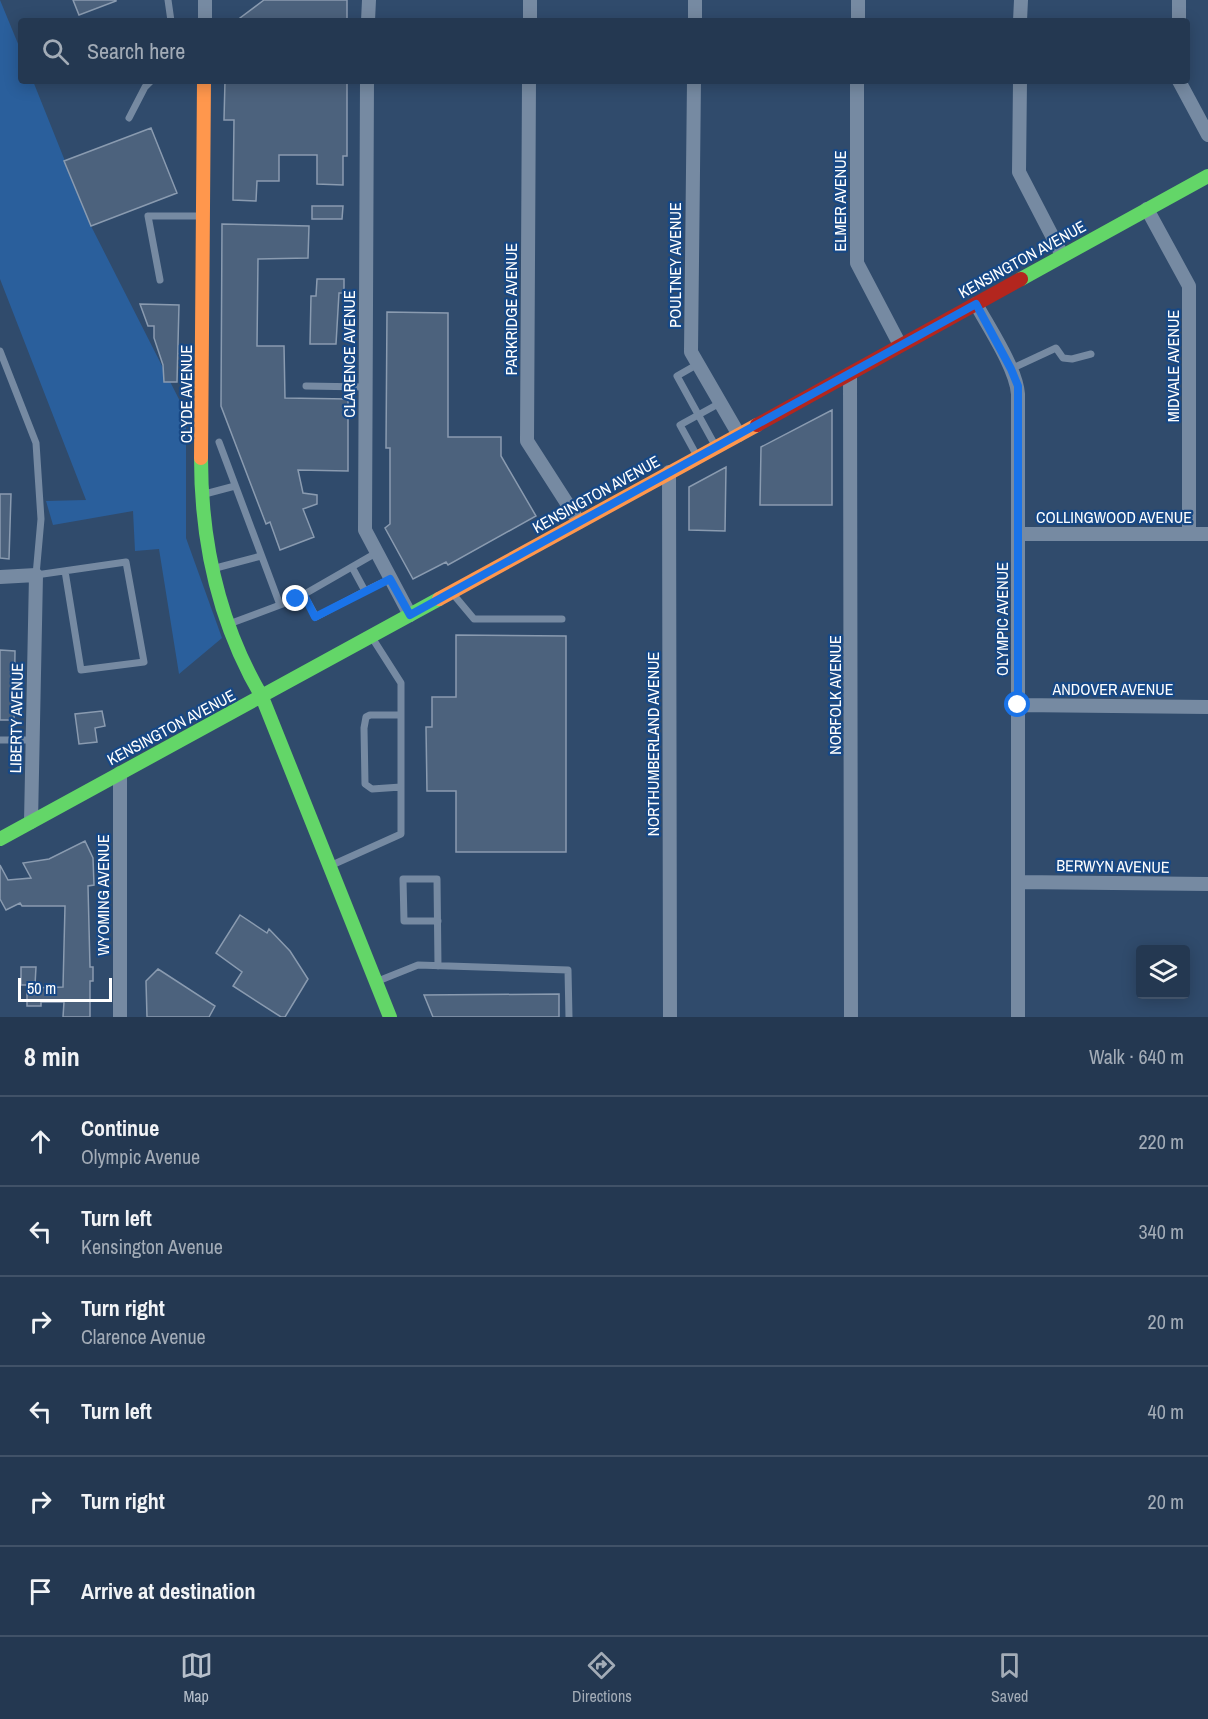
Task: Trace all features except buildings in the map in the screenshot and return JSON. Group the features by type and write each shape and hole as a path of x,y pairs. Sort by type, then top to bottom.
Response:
{"street":[{"path":"205,0 205,18"},
{"path":"368,18 369,0"},
{"path":"530,0 530,18"},
{"path":"695,0 695,18"},
{"path":"858,0 858,18"},
{"path":"1020,18 1021,0"},
{"path":"1179,0 1179,18"},
{"name":"CLYDE AVENUE","path":"204,84 201,495 205,535 227,624 250,678 262,697 390,1017"},
{"name":"CLARENCE AVENUE","path":"368,84 365,530 410,615"},
{"name":"PARKRIDGE AVENUE","path":"529,84 527,441 579,522"},
{"name":"POULTNEY AVENUE","path":"694,84 691,352 739,435"},
{"name":"ELMER AVENUE","path":"857,84 857,263 900,345"},
{"path":"1020,84 1019,172 1062,255"},
{"path":"1181,84 1208,135"},
{"name":"KENSINGTON AVENUE","path":"0,839 716,448 1062,255 1147,209 1207,180"},
{"name":"MIDVALE AVENUE","path":"1147,209 1189,286 1189,534"},
{"name":"OLYMPIC AVENUE","path":"976,304 1011,369 1016,380 1018,394 1018,1017"},
{"name":"NORFOLK AVENUE","path":"850,374 851,1017"},
{"name":"NORTHUMBERLAND AVENUE","path":"669,472 670,1017"},
{"name":"COLLINGWOOD AVENUE","path":"1019,534 1208,534"},
{"path":"0,577 36,575"},
{"name":"LIBERTY AVENUE","path":"31,822 36,575"},
{"name":"ANDOVER AVENUE","path":"1018,705 1208,707"},
{"name":"WYOMING AVENUE","path":"120,773 120,1017"},
{"name":"BERWYN AVENUE","path":"1018,882 1208,884"}],"lane":[{"path":"168,0 171,18"},
{"path":"129,118 148,84"},
{"path":"160,280 148,216 204,216"},
{"path":"1011,369 1056,348 1063,358 1072,359 1091,354"},
{"path":"0,352 36,442 41,519 36,575 126,562 144,662 81,670 65,571"},
{"path":"698,364 676,376 716,448"},
{"path":"306,386 365,387"},
{"path":"698,457 680,425 720,403"},
{"path":"219,442 280,605"},
{"path":"201,495 235,486"},
{"path":"227,624 304,595 376,553"},
{"path":"212,569 261,556"},
{"path":"352,567 365,591"},
{"path":"304,595 315,617 390,579"},
{"path":"452,592 474,619 562,619"},
{"path":"330,866 401,834 401,683 371,636"},
{"path":"401,715 370,715 366,717 364,728 365,784 372,789 401,787"},
{"path":"0,740 32,740"},
{"path":"438,921 404,921 403,879 437,879 438,921 438,966"},
{"path":"376,982 418,965 568,970 569,1017"}],"shaded area":[{"path":"0,0 18,44 18,84 34,84 91,226 186,413 186,538 222,638 179,674 159,549 135,551 133,511 53,525 46,501 86,500 0,279"}],"traffic: fast":[{"path":"1021,279 1208,176"},
{"path":"201,458 204,521 209,551 215,582 234,641 262,697 390,1017"},
{"path":"0,839 439,599"}],"traffic: slow":[{"path":"201,458 204,84"},
{"path":"439,599 757,425"}],"traffic: jam":[{"path":"757,425 1021,279"}],"route":[{"path":"296,599 304,595 315,617 390,579 410,615 976,304 1018,386 1018,705"}]}
